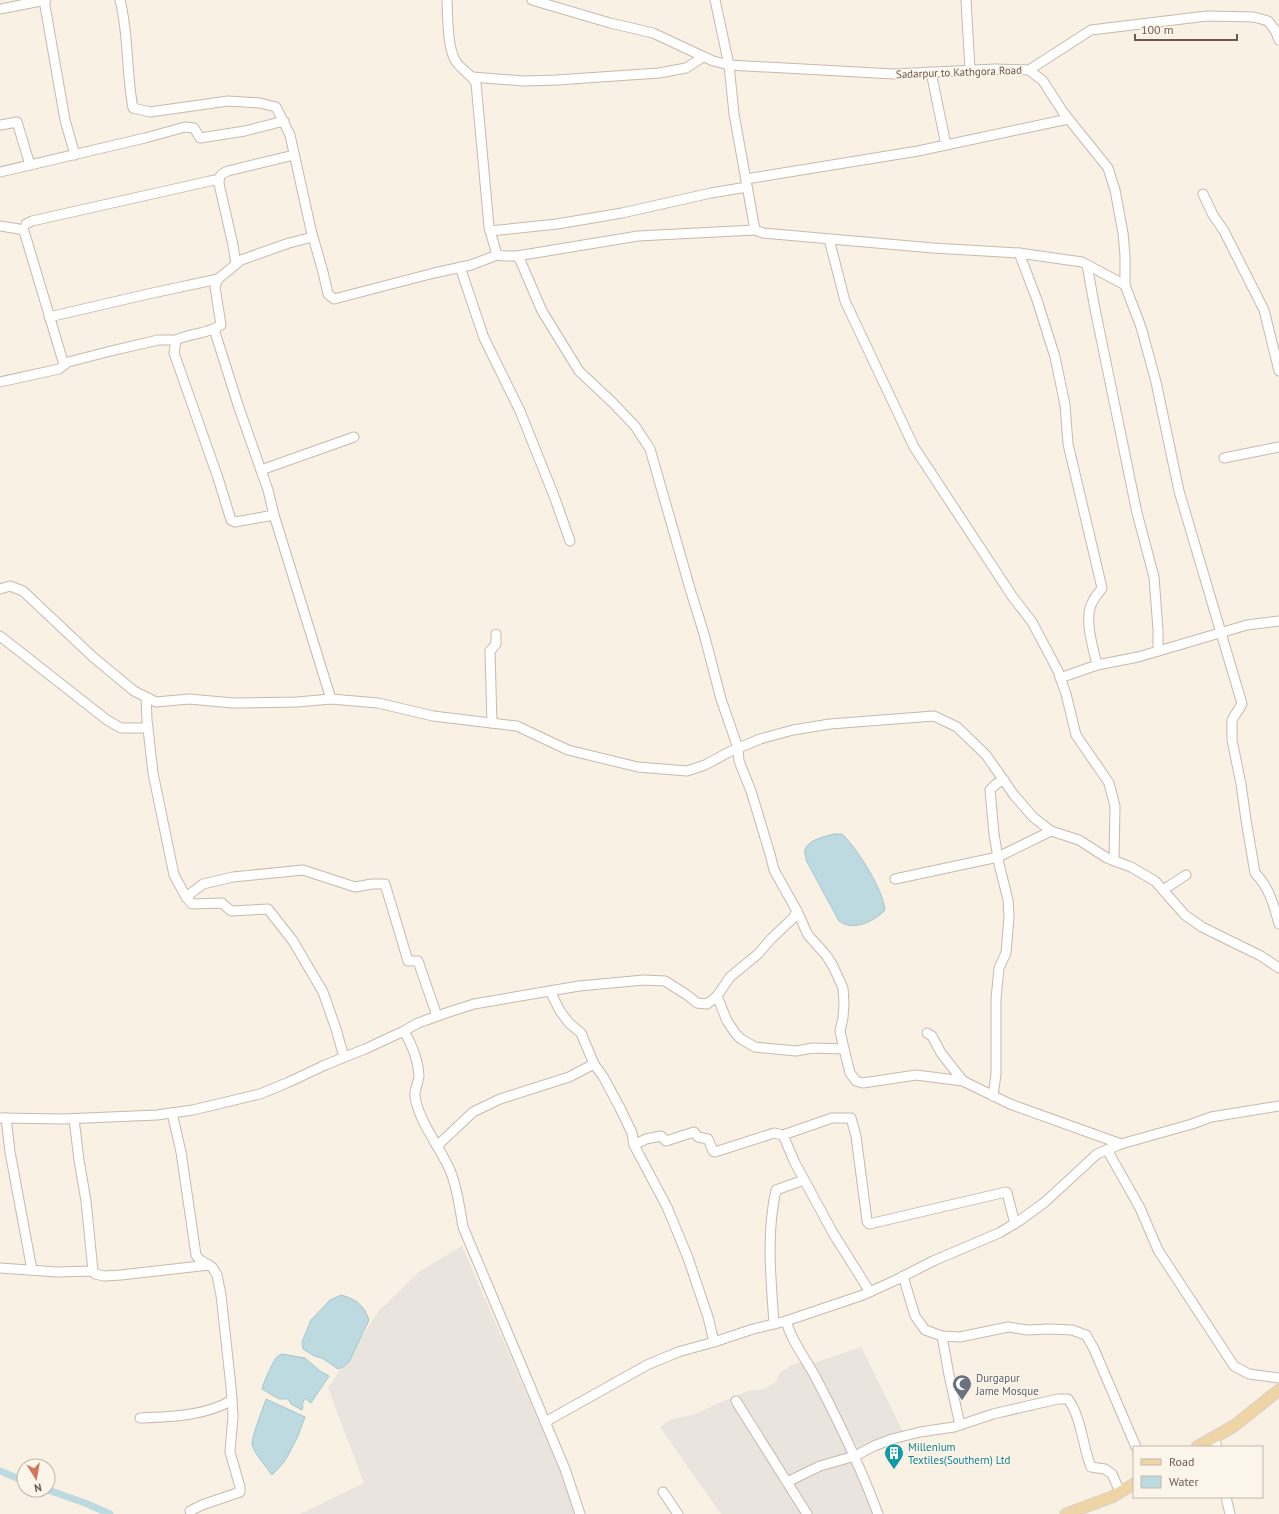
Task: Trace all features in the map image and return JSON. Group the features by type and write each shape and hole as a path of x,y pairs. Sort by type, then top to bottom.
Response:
{"main road":[{"path":"1201,1446 1216,1442 1279,1390"},
{"path":"1066,1514 1112,1497 1133,1485"}],"street":[{"path":"0,9 45,0 65,120 75,155"},
{"path":"120,0 126,29 128,74 133,108 150,112 228,101 260,103 276,107 290,136 314,237 324,272 328,294 334,299 427,274 471,265 497,255 516,256 638,236 755,230 763,233 828,239 933,248 1019,253 1082,262 1125,285"},
{"path":"447,0 450,43 455,60 476,83 484,183 490,231 497,255"},
{"name":"Sadarpur to Kathgora Road","path":"532,0 610,23 653,33 703,57 729,65 894,74 995,69 1029,70 1091,30 1207,16 1254,17 1268,21 1275,30 1279,40"},
{"path":"715,0 729,65 734,114 755,230"},
{"path":"966,0 970,70"},
{"path":"472,77 524,81 659,73 686,68 703,57"},
{"path":"1029,70 1043,81 1068,119 1108,168 1123,232 1125,285 1141,327 1156,382 1178,491 1222,633 1242,704 1232,720 1232,740 1241,784 1255,873 1271,896 1279,924"},
{"path":"931,72 946,145"},
{"path":"490,231 557,224 643,208 711,193 746,183 903,154 1068,119"},
{"path":"0,172 145,138 185,127 194,128 200,138 244,131 284,121"},
{"path":"0,125 17,122 30,165"},
{"path":"236,264 219,184 220,174 294,155"},
{"path":"26,224 40,219 210,180 216,180 219,184"},
{"path":"1203,194 1213,215 1227,237 1264,310 1279,371"},
{"path":"0,226 24,231 64,365"},
{"path":"49,317 218,279 242,260 259,253 314,237"},
{"path":"828,239 845,302 914,447 1012,596 1032,622 1060,678 1066,694 1076,735 1109,783 1115,806 1114,861"},
{"path":"1019,253 1037,300 1055,357 1065,405 1068,444 1102,588 1093,600 1088,612 1097,665"},
{"path":"516,256 520,260 542,311 579,371 635,426 650,449 704,634 721,699 738,748 739,761 751,791 774,870 797,911 808,935 826,954 843,988 843,1018 840,1031 850,1073 856,1082 863,1083 916,1075 963,1081 1010,1104 1121,1144"},
{"path":"1088,265 1094,309 1138,513 1154,577 1158,651"},
{"path":"460,267 484,338 520,411 554,496 570,541"},
{"path":"0,382 59,369 68,362 158,340 176,340 195,333 214,329 220,325 215,287 218,279"},
{"path":"214,329 239,408 268,490 274,515 330,699"},
{"path":"176,340 174,353 218,478 231,520 235,522 274,515"},
{"path":"261,470 354,437"},
{"path":"1224,458 1279,448"},
{"path":"0,589 10,586 23,591 93,657 134,690 156,702 189,699 233,703 297,702 330,699 378,703 433,716 517,726 568,750 638,767 687,771 705,766 738,748 760,739 793,730 830,724 934,716 958,727 986,755 1033,817 1051,831 1079,840 1107,858 1131,867 1155,881 1184,915 1198,924 1261,956 1279,968"},
{"path":"1060,678 1097,665 1158,651 1247,625 1279,621"},
{"path":"492,723 490,651 496,644 496,634"},
{"path":"0,636 107,720 121,728 148,728"},
{"path":"146,697 153,773 174,875 186,897 192,904 222,903 231,911 268,909 293,941 323,992 344,1058"},
{"path":"993,1096 996,1074 996,999 999,968 1006,953 1009,917 1008,900 998,857 991,810 990,790 996,784 1004,780"},
{"path":"895,879 998,857 1051,831"},
{"path":"186,897 203,884 233,877 303,870 355,888 372,884 385,884 408,961 418,961 437,1016"},
{"path":"1163,890 1186,875"},
{"path":"32,1270 3,1118 74,1119 157,1115 193,1110 260,1094 344,1058 404,1031 418,1023 474,1004 579,986 644,980 665,981 697,1003 707,1004 717,996 730,977 758,954 793,918 797,911"},
{"path":"550,991 560,1011 569,1023 581,1033 594,1064 604,1078 632,1133 634,1145 667,1207 677,1229 708,1317 714,1342"},
{"path":"717,996 725,1016 736,1034 741,1039 755,1047 796,1051 813,1048 844,1049"},
{"path":"404,1031 417,1063 419,1076 414,1095 428,1130 450,1169 459,1202 463,1228 565,1469 580,1514"},
{"path":"927,1033 932,1036 941,1053 963,1081"},
{"path":"437,1146 473,1112 500,1099 569,1077 594,1064"},
{"path":"545,1422 647,1365 678,1352 830,1307 870,1292 934,1261 999,1233 1015,1224 1045,1202 1097,1154 1108,1149 1211,1117 1279,1106"},
{"path":"172,1112 181,1152 196,1255 200,1260 209,1265 217,1275 222,1295 233,1416 230,1452 240,1487 240,1492 190,1511"},
{"path":"634,1145 655,1136 661,1136 666,1141 694,1132 698,1137 708,1139 713,1151 715,1152 774,1133 783,1135 832,1118 851,1118 856,1136 867,1221 869,1224 1006,1192 1015,1224"},
{"path":"74,1119 86,1201 92,1271"},
{"path":"783,1135 795,1163 833,1233 870,1292"},
{"path":"1108,1149 1140,1208 1158,1250 1234,1366 1250,1374 1279,1378"},
{"path":"774,1324 770,1233 772,1207 776,1190 804,1180"},
{"path":"0,1268 57,1272 92,1271 95,1274 104,1276 209,1265"},
{"path":"904,1276 915,1316 924,1330 942,1336 960,1337 1008,1327 1028,1330 1072,1330 1086,1336 1094,1349 1136,1446"},
{"path":"786,1321 793,1340 816,1378 855,1456 878,1514"},
{"path":"942,1336 948,1375 960,1425"},
{"path":"787,1482 820,1466 855,1456 892,1439 920,1432 936,1431 993,1414 1058,1399 1068,1399 1073,1406 1080,1423 1082,1441 1091,1467 1105,1469 1112,1474 1120,1492"},
{"path":"140,1418 183,1415 220,1407 232,1400"},
{"path":"736,1401 807,1514"},
{"path":"663,1492 678,1514"},
{"path":"1226,1498 1230,1514"}],"shaded area":[{"path":"462,1246 579,1514 300,1514 364,1483 328,1388 379,1311 420,1271"},
{"path":"861,1347 904,1434 859,1451 811,1364"},
{"path":"803,1362 849,1442 876,1514 721,1514 660,1427 672,1419 692,1415 747,1391 764,1389 776,1382 780,1373 791,1365"}],"water":[{"path":"834,834 842,834 848,840 862,859 880,891 885,910 876,918 864,924 851,925 839,921 806,860 805,851 809,844 817,839"},
{"path":"341,1295 351,1298 359,1303 365,1310 369,1320 349,1362 338,1369 322,1358 314,1356 303,1349 302,1342 311,1320 330,1300"},
{"path":"282,1354 305,1358 320,1371 329,1376 311,1403 305,1398 302,1405 302,1410 291,1404 288,1399 279,1399 262,1389 273,1362"},
{"path":"266,1399 305,1417 297,1438 285,1461 272,1475 257,1455 252,1444 255,1429"}],"waterway":[{"path":"0,1471 16,1478"},
{"path":"56,1493 110,1514"}],"place":[{"name":"Durgapur Jame Mosque","path":"962,1401"},
{"name":"Millenium Textiles(Southern) Ltd","path":"894,1470"}]}
